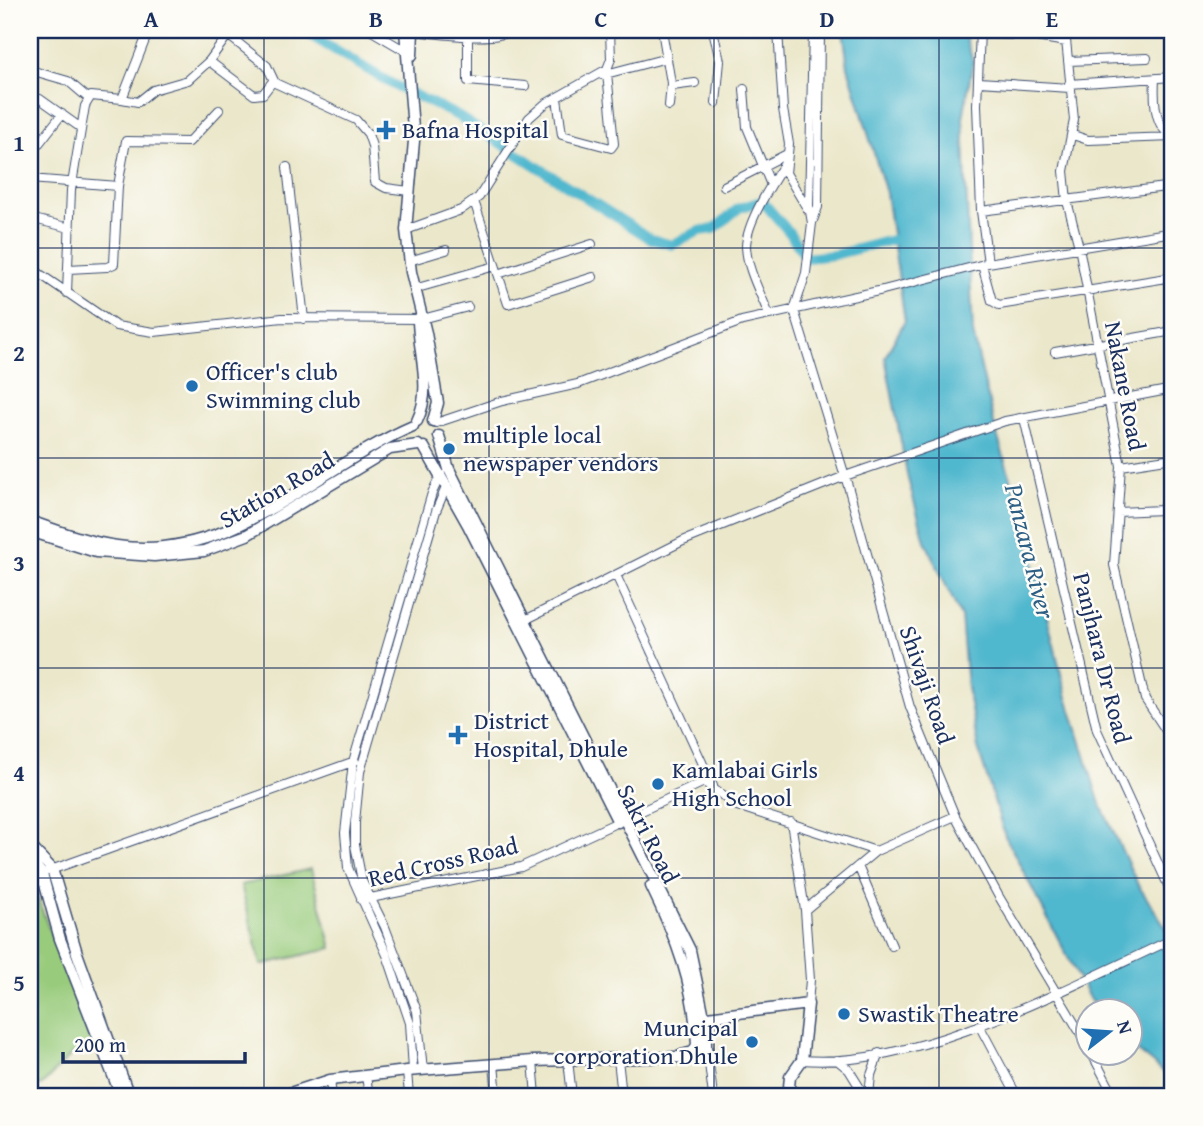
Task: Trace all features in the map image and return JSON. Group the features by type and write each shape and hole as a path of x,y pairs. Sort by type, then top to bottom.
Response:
{"main road":[{"path":"281,1096 330,1080 414,1070 533,1061 701,1057 707,1044 699,1018 690,950 621,820 522,621 449,469 434,422 438,403 414,289 407,230 414,157 410,30"},
{"path":"420,317 425,398 411,437 421,446 444,480 522,621"},
{"path":"415,424 426,418 434,422"},
{"name":"Station Road","path":"30,531 80,543 118,547 154,548 212,537 241,527 384,439 415,424"},
{"path":"421,446 434,445 439,436"},
{"name":"Station Road","path":"30,521 96,552 154,556 207,550 247,535 390,449 421,446"},
{"path":"30,846 46,875 130,1096"},
{"path":"30,859 46,875 60,939 121,1096"},
{"path":"699,1018 808,1004 802,1060 790,1077 789,1096"},
{"path":"676,1057 696,1049 699,1018"}],"street":[{"path":"122,99 149,30"},
{"path":"370,30 409,53"},
{"path":"410,30 503,35 511,30"},
{"path":"557,98 562,135 611,149 614,144 604,74 610,64 610,30"},
{"path":"662,30 671,86 669,106"},
{"path":"713,30 720,61 716,103"},
{"path":"778,30 783,109 789,134 786,159 790,182 810,213"},
{"path":"812,223 813,30"},
{"path":"793,310 806,273 812,223 818,207 820,30"},
{"path":"1158,30 1066,36 980,32 982,265 995,305 1173,277"},
{"path":"1172,30 1173,43"},
{"path":"30,70 61,78 88,98 142,101 153,90 188,80 209,61 226,32 267,66 273,81 356,120 368,134 372,146 375,182 386,188 409,191"},
{"path":"468,33 468,81 525,86"},
{"name":"Nakane Road","path":"1066,36 1073,135 1064,171 1067,201 1079,247 1121,466 1113,544 1114,565 1129,640 1145,699 1172,738"},
{"path":"407,230 461,210 474,201 496,173 529,118 557,98 604,74 667,58"},
{"path":"1068,61 1147,58"},
{"path":"209,61 257,96 263,94 273,81"},
{"path":"979,82 1070,86 1173,77"},
{"path":"1155,79 1158,121 1163,131 1173,136"},
{"path":"671,86 695,83"},
{"path":"744,89 747,127 770,187"},
{"path":"66,293 72,183 88,98"},
{"path":"40,99 81,128"},
{"path":"68,269 107,267 114,264 118,186 125,141 189,142 219,110"},
{"path":"30,155 62,114"},
{"path":"1073,135 1088,140 1173,136"},
{"path":"724,186 761,166 786,159"},
{"path":"769,315 750,264 748,236 786,159"},
{"path":"287,167 304,318"},
{"path":"30,179 118,186"},
{"path":"981,211 1173,186"},
{"path":"474,201 510,305 593,277"},
{"path":"30,218 70,228"},
{"path":"434,422 502,401 578,384 725,327 769,315 982,265 1173,232"},
{"path":"414,289 592,244"},
{"path":"409,261 446,250"},
{"path":"30,271 116,326 135,331 154,332 304,318 420,317 468,307"},
{"name":"Shivaji Road","path":"793,310 849,474 910,707 955,816 1074,1024"},
{"path":"1055,352 1173,331"},
{"path":"522,621 682,541 849,474 1005,421 1173,389"},
{"name":"Panjhara Dr Road","path":"1024,418 1097,730 1173,896"},
{"path":"1121,466 1173,458"},
{"path":"409,1096 414,1070 417,1011 385,927 348,868 345,851 347,802 353,762 432,493 444,480"},
{"path":"365,899 355,845 356,790 444,480"},
{"path":"1118,512 1162,510 1173,497"},
{"path":"617,575 713,786 737,806 876,851"},
{"path":"381,665 391,668"},
{"path":"30,884 71,865 364,757"},
{"name":"Red Cross Road","path":"365,899 521,867 701,782 713,786"},
{"path":"805,910 876,851 955,816"},
{"path":"790,822 805,910 810,980 808,1004"},
{"path":"858,866 892,946"},
{"path":"802,1060 837,1060 923,1044 979,1025 1056,993 1173,939"},
{"path":"979,1025 1017,1096"},
{"path":"707,1044 713,1096"},
{"path":"867,1096 879,1053"},
{"path":"618,1059 622,1096"},
{"path":"568,1060 572,1096"},
{"path":"837,1060 849,1070 867,1096"},
{"path":"533,1061 536,1096"},
{"path":"494,1064 497,1096"},
{"path":"1098,1066 1114,1096"},
{"path":"366,1076 369,1096"},
{"path":"330,1080 332,1096"}],"green space":[{"path":"311,869 332,948 261,965 241,885"},
{"path":"30,899 38,899 94,1050 72,1054 42,1085 30,1088"}],"water":[{"name":"Panzara River","path":"843,30 963,30 973,61 963,118 973,333 995,428 1023,519 1066,694 1099,801 1138,885 1173,938 1173,1080 1144,1056 1144,996 1088,996 1005,836 978,748 967,687 961,617 925,541 908,479 885,357 905,321 886,193 848,67"}],"waterway":[{"path":"301,30 392,84 456,115 651,239 672,245 699,231 714,229 739,208 762,201 789,232 806,258 834,255 907,236"}],"place":[{"name":"Bafna Hospital","path":"386,130"},
{"name":"Officer's club Swimming club","path":"192,386"},
{"name":"multiple local newspaper vendors","path":"449,449"},
{"name":"District Hospital, Dhule","path":"458,735"},
{"name":"Kamlabai Girls High School","path":"658,784"},
{"name":"Swastik Theatre","path":"844,1014"},
{"name":"Muncipal corporation Dhule","path":"752,1042"}]}
